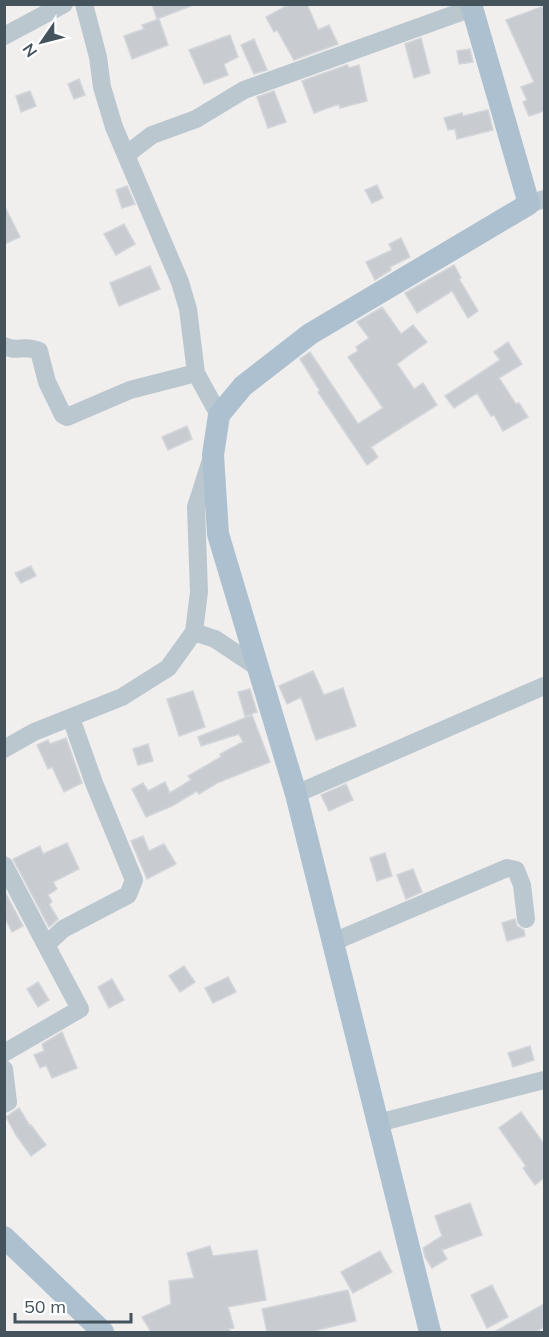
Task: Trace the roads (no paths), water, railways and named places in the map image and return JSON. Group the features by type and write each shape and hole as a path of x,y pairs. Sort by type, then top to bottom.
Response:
{"main road":[{"path":"430,1332 296,794 256,667 218,534 213,455 219,415 243,386 310,334 537,202 472,6"},
{"path":"4,1237 103,1332"}],"street":[{"path":"4,36 64,4"},
{"path":"84,4 98,57 102,87 114,127 180,282 188,309 196,373 219,415"},
{"path":"127,154 152,135 196,119 244,90 472,6"},
{"path":"4,346 13,349 27,346 39,351 48,382 63,415 67,417 130,390 196,373"},
{"path":"4,749 34,732 122,697 168,668 194,632 199,592 196,507 213,455"},
{"path":"194,632 215,639 256,667"},
{"path":"296,794 544,686"},
{"path":"46,945 63,929 128,895 134,880 94,783 71,718"},
{"path":"4,865 80,1009 4,1053"},
{"path":"333,942 507,868 516,870 519,878 526,919"},
{"path":"4,1070 8,1102 4,1104"},
{"path":"378,1123 544,1080"}]}
